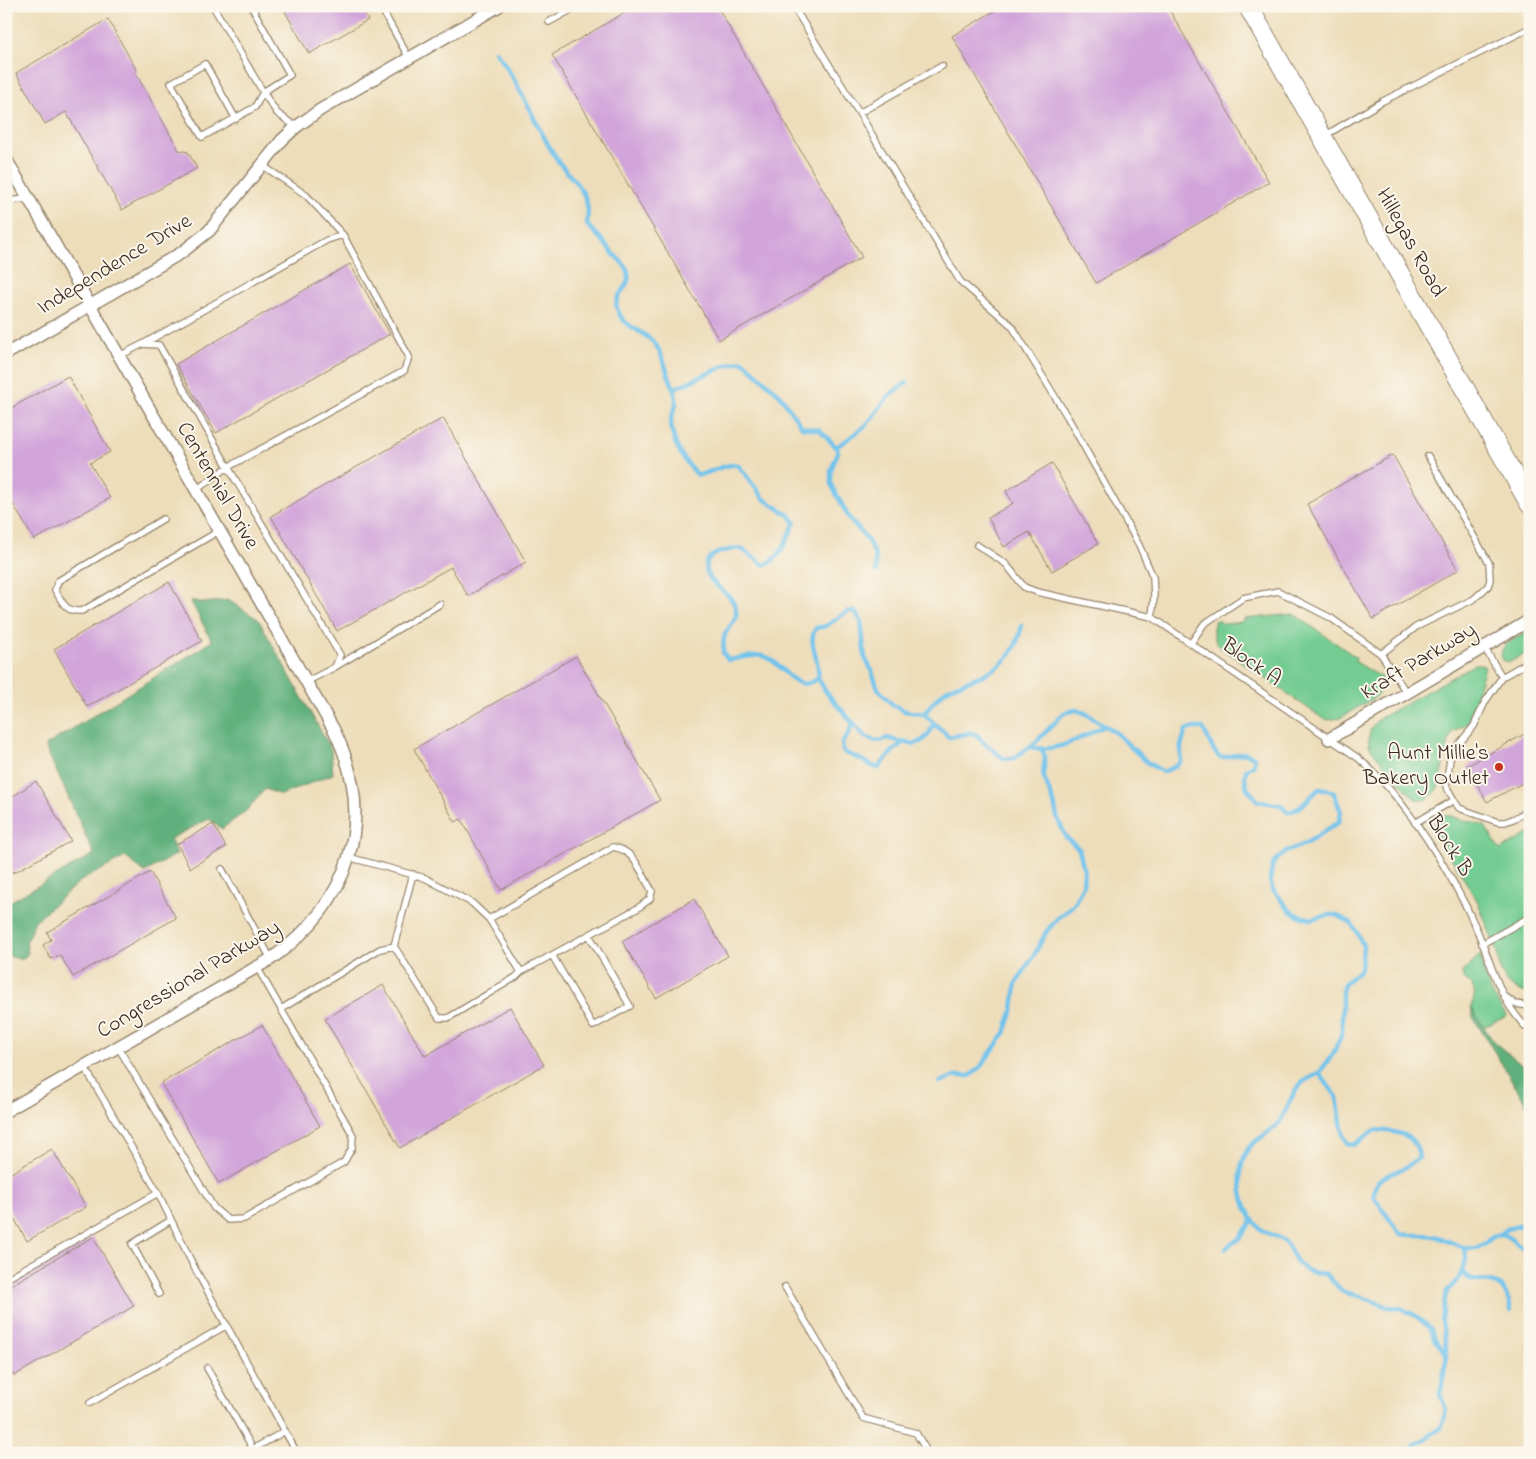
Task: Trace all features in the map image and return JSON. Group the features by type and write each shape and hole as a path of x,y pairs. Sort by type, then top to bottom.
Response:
{"main road":[{"name":"Hillegas Road","path":"1248,6 1530,504"}],"street":[{"name":"Independence Drive","path":"6,354 196,243 209,231 282,140 296,127 320,110 499,6"},
{"name":"Centennial Drive","path":"6,159 341,744 351,776 355,810 352,845"},
{"name":"Kraft Parkway","path":"1329,739 1530,620"},
{"name":"Congressional Parkway","path":"6,1111 271,959 293,943 317,919 336,890 352,845"}],"lane":[{"path":"214,6 277,113 296,127"},
{"path":"236,119 204,64 171,83 202,137 236,119 255,107 263,92 290,75 251,6"},
{"path":"380,6 409,58"},
{"path":"550,22 578,6"},
{"path":"793,6 960,281 1012,326 1068,418 1139,545 1153,577 1152,617 1037,592 1024,587 1006,564 977,544"},
{"path":"1322,137 1383,101 1530,28"},
{"path":"859,113 942,66"},
{"path":"196,490 228,467 404,371 409,356 343,235 306,196 262,165"},
{"path":"6,201 29,199"},
{"path":"119,356 327,240 343,235"},
{"path":"143,344 159,345 228,467 340,655 335,667"},
{"path":"1380,654 1416,627 1474,599 1488,586 1490,580 1489,563 1428,456"},
{"path":"163,519 58,581 56,590 66,607 72,612 82,611 219,531"},
{"path":"1191,643 1204,624 1243,598 1278,591 1331,618 1380,654 1406,692"},
{"path":"306,682 335,667 440,604"},
{"name":"Block A","path":"1152,617 1329,739"},
{"path":"1484,647 1502,677"},
{"path":"1530,660 1502,677 1485,702 1474,726 1458,745 1450,759 1446,786 1459,808 1498,822 1506,822 1530,810"},
{"name":"Block B","path":"1329,739 1374,771 1415,823 1459,894 1482,944 1498,987 1518,1018 1530,1031"},
{"path":"1415,823 1454,800"},
{"path":"413,874 394,946 439,1018 448,1018 516,977 520,972 638,908 650,899 652,891 630,853 621,848 612,847 489,919"},
{"path":"348,857 425,878 472,903 489,919 520,972"},
{"path":"222,869 271,959"},
{"path":"1482,944 1530,917"},
{"path":"552,955 593,1026 630,1006 589,935"},
{"path":"281,1009 380,949 394,946"},
{"path":"118,1047 214,1208 228,1220 244,1219 344,1162 352,1148 353,1135 257,967"},
{"path":"1505,997 1515,1004 1530,1006"},
{"path":"84,1066 158,1193 193,1265 297,1453"},
{"path":"6,1279 158,1193"},
{"path":"158,1294 132,1244 171,1220"},
{"path":"785,1287 864,1418 916,1433 928,1453"},
{"path":"90,1404 227,1326"},
{"path":"207,1368 252,1449 285,1431"}],"green space":[{"path":"190,600 204,603 228,600 258,619 331,749 333,774 281,795 265,789 247,810 222,829 209,819 170,839 177,854 145,872 125,857 79,882 35,921 26,942 28,953 22,960 6,955 6,904 94,854 45,746 212,641"},
{"path":"1294,614 1357,658 1356,662 1381,677 1382,687 1374,698 1340,718 1328,720 1322,718 1217,645 1213,629 1216,620 1223,624 1241,622 1244,619"},
{"path":"1530,631 1530,651 1510,662 1503,661 1501,655 1505,646"},
{"path":"1475,664 1481,664 1485,667 1468,723 1451,733 1437,791 1426,800 1415,799 1369,745 1371,730 1380,718"},
{"path":"1444,814 1485,826 1500,850 1530,833 1530,994 1517,990 1506,982 1478,902 1432,829 1436,819"},
{"path":"1480,955 1490,988 1507,1016 1484,1027 1471,1007 1474,990 1463,978 1462,972"},
{"path":"1471,1007 1493,1041 1530,1072 1530,1110 1473,1017"}],"building":[{"path":"282,6 361,6 368,20 309,54"},
{"path":"636,6 717,6 862,257 719,340 552,55"},
{"path":"1003,6 1167,6 1269,182 1096,283 952,36"},
{"path":"108,19 137,71 135,72 179,150 188,152 197,168 122,210 66,112 45,124 16,73"},
{"path":"350,264 390,334 216,433 176,364"},
{"path":"68,376 110,452 90,463 110,498 34,540 6,492 6,411"},
{"path":"443,418 526,562 468,596 451,567 337,631 271,516"},
{"path":"1393,455 1458,570 1373,619 1307,504"},
{"path":"1052,463 1098,544 1052,571 1029,532 1004,547 988,518 1013,503 1006,491"},
{"path":"169,582 202,641 87,707 54,649"},
{"path":"576,656 660,800 501,890 461,819 455,822 414,749"},
{"name":"Aunt Millie's Bakery Outlet","path":"1530,731 1530,779 1487,802 1467,766"},
{"path":"36,781 71,841 13,873 6,862 6,801"},
{"path":"213,824 226,847 190,868 177,844"},
{"path":"150,872 176,918 73,977 60,955 51,959 43,945 51,940 47,932"},
{"path":"694,899 728,956 656,998 622,941"},
{"path":"383,985 425,1056 510,1007 544,1065 400,1148 325,1019"},
{"path":"262,1025 320,1126 219,1184 161,1083"},
{"path":"52,1149 86,1207 27,1241 6,1204 6,1176"},
{"path":"93,1237 134,1306 14,1376 6,1363 6,1288"}],"waterway":[{"path":"495,51 512,76 556,158 584,195 588,213 587,225 600,237 627,270 628,279 617,299 616,305 623,320 650,339 657,347 661,356 675,395 676,404 671,420 679,452 698,475 728,465 738,465 764,499 789,515 795,522 780,553 776,558 764,565 740,548 714,555 707,562 706,567 711,579 730,598 736,610 734,620 724,638 723,653 728,660 763,656 777,664 795,681 802,684 809,683 818,678 818,665 813,645 813,633 816,628 826,626 848,611 855,612 861,621 865,658 878,689 893,705 905,711 924,714 949,737 970,733 977,735 1003,758 1013,759 1036,742 1064,713 1076,710 1085,713 1115,732 1148,763 1163,772 1176,766 1181,761 1181,746 1186,730 1203,728 1219,757 1244,754 1255,758 1253,765 1246,770 1247,788 1258,801 1281,805 1287,812 1301,806 1319,789 1326,789 1334,793 1341,812 1339,822 1305,844 1285,852 1274,862 1270,880 1272,888 1290,911 1310,919 1336,915 1350,922 1363,946 1361,969 1345,983 1342,990 1342,1033 1333,1054 1319,1073 1337,1097 1343,1136 1348,1144 1354,1145 1375,1130 1383,1130 1404,1135 1414,1143 1419,1157 1407,1167 1382,1178 1374,1190 1374,1197 1400,1234 1434,1236 1459,1246 1470,1248 1479,1247 1494,1236 1501,1234 1530,1252"},
{"path":"673,389 727,365 743,361 780,395 802,427 820,430 836,447 838,452 831,470 831,484 849,518 867,539 875,555 876,572"},
{"path":"836,447 868,423 889,396 907,383"},
{"path":"924,714 944,691 992,671 1006,660 1016,645 1022,625"},
{"path":"818,678 826,692 865,737 879,741 887,738 915,743 925,738 934,724"},
{"path":"853,722 848,735 842,743 843,751 875,767 878,768 903,742"},
{"path":"1030,747 1040,749 1059,746 1105,726"},
{"path":"940,1082 955,1076 970,1076 979,1069 1005,1033 1013,1009 1016,984 1046,932 1074,904 1083,886 1084,870 1079,849 1066,837 1057,817 1054,803 1043,775 1045,756 1042,750"},
{"path":"1319,1073 1299,1086 1277,1125 1248,1149 1241,1169 1241,1180 1242,1191 1249,1213 1262,1230 1285,1242 1296,1260 1306,1270 1326,1274 1343,1292 1360,1296 1388,1307 1400,1308 1416,1316 1430,1328 1447,1356"},
{"path":"1226,1248 1241,1237 1253,1219"},
{"path":"1501,1234 1507,1229 1530,1223"},
{"path":"1412,1453 1414,1446 1441,1428 1444,1419 1446,1409 1440,1395 1447,1356 1442,1320 1447,1291 1459,1279 1466,1260 1465,1247"},
{"path":"1462,1271 1474,1280 1495,1283 1502,1287 1511,1310"}],"place":[{"name":"Aunt Millie's Bakery Outlet","path":"1499,767"}]}
